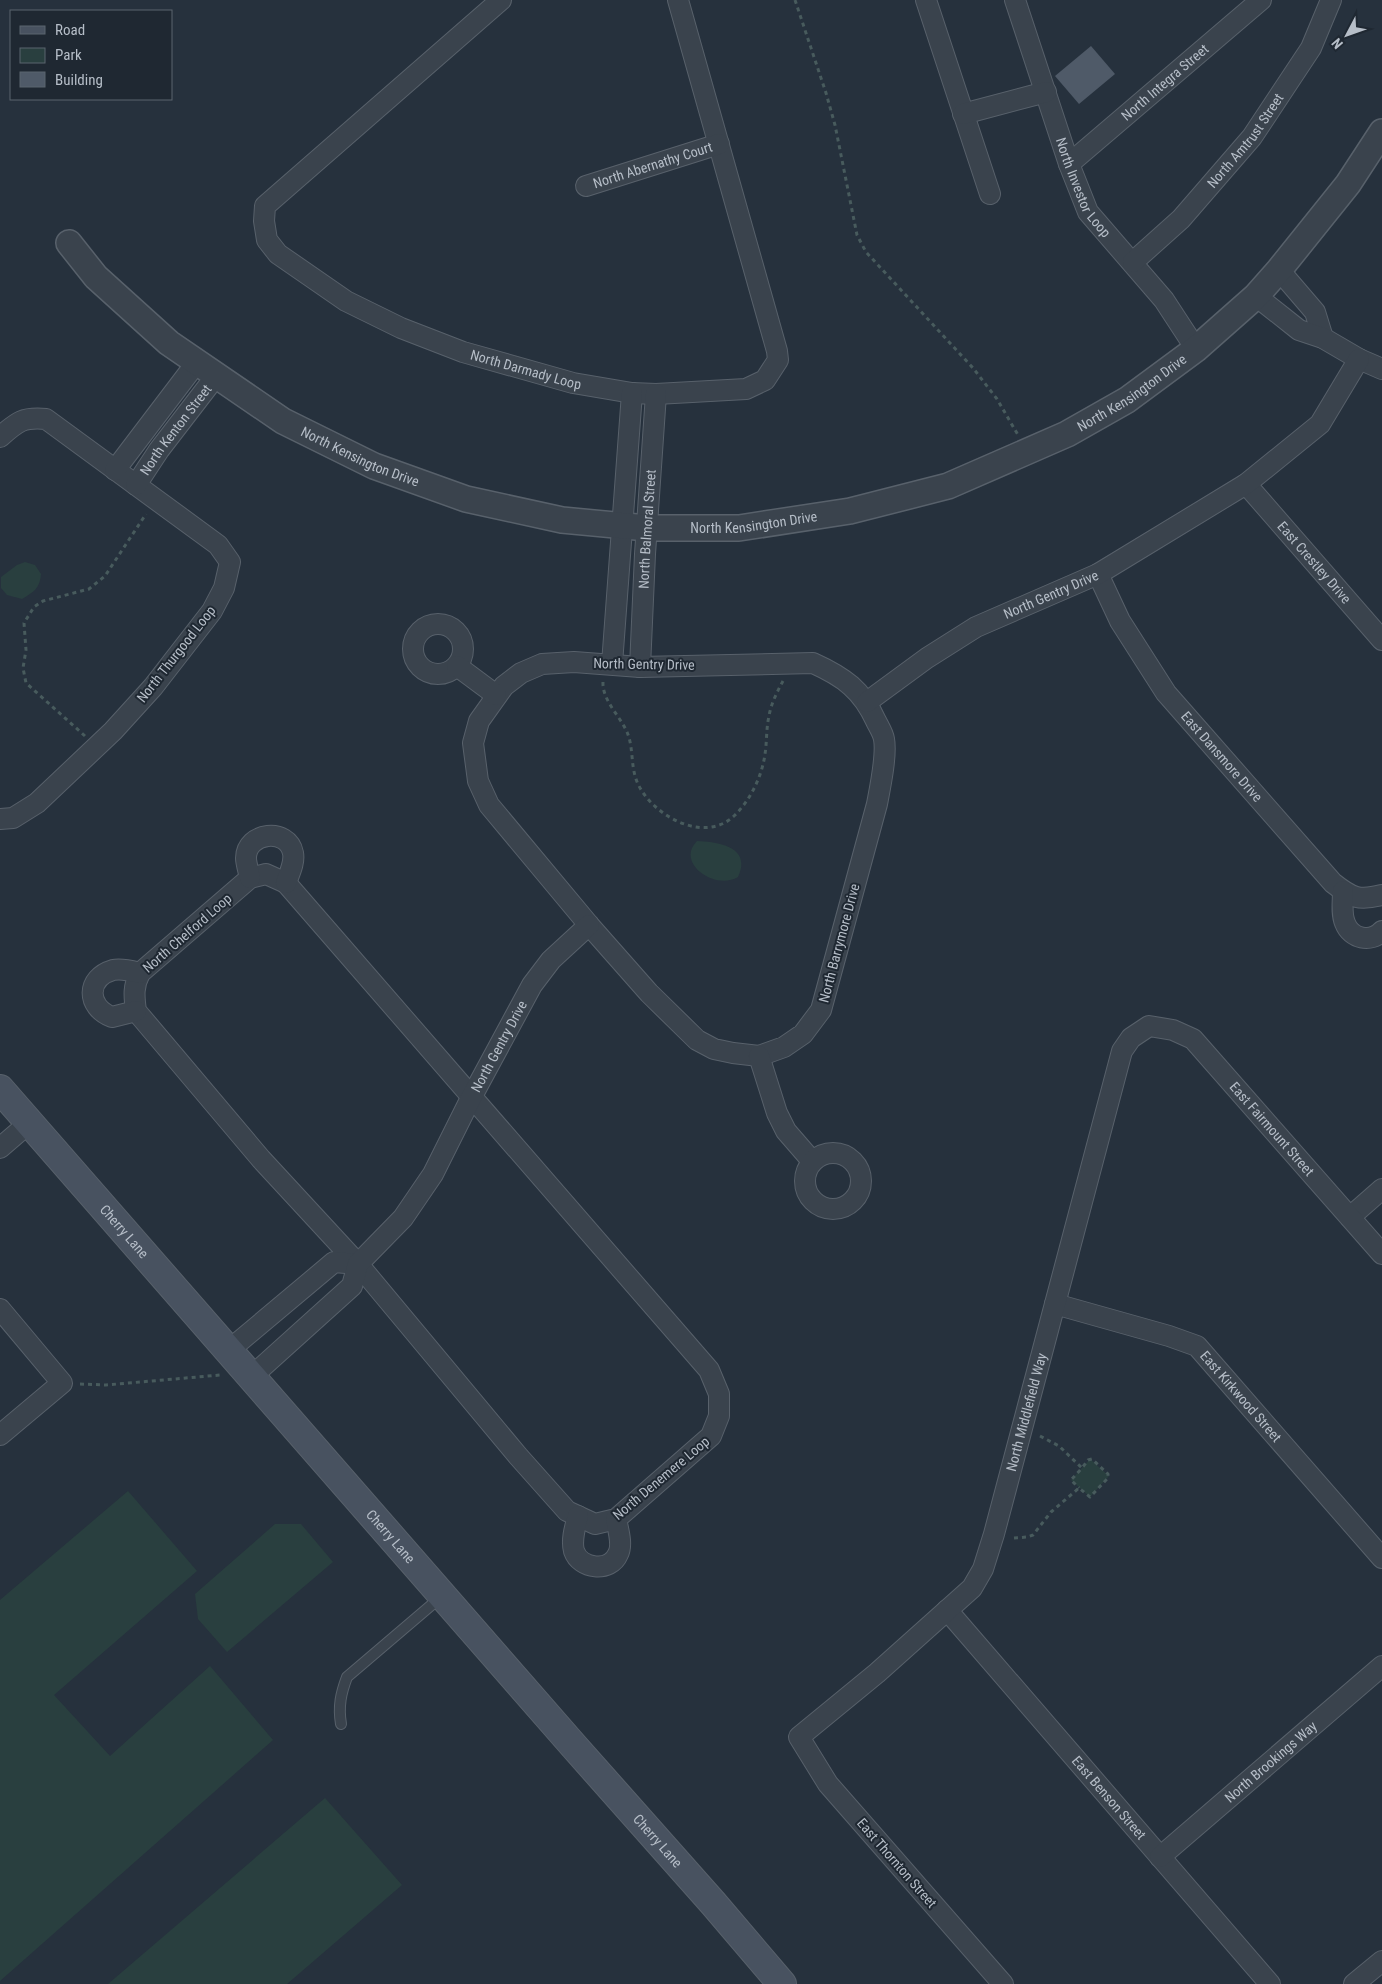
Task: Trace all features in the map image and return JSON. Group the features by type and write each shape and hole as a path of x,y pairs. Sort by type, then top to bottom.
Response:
{"main road":[{"name":"Cherry Lane","path":"0,1089 442,1596 713,1902 782,1984"}],"street":[{"name":"North Darmady Loop","path":"501,0 265,206 264,221 267,240 278,254 346,300 401,328 462,352 573,383 632,393 656,394 746,389 766,380 778,360 777,351 678,0"},
{"path":"926,0 990,194"},
{"name":"North Investor Loop","path":"1015,0 1068,164 1088,212 1164,300 1196,349"},
{"name":"North Integra Street","path":"1068,164 1261,0"},
{"name":"North Amtrust Street","path":"1133,262 1180,219 1252,137 1312,48 1331,0"},
{"path":"963,114 1046,92"},
{"name":"North Kensington Drive","path":"69,243 96,277 169,343 283,421 374,466 466,499 562,520 622,527 739,528 850,512 948,486 1068,434 1127,400 1196,349 1256,296 1348,184 1382,132"},
{"name":"North Abernathy Court","path":"586,186 719,144"},
{"path":"1279,270 1315,312 1324,338"},
{"path":"1256,296 1299,330 1324,338 1360,359 1382,369"},
{"name":"North Gentry Drive","path":"239,1364 352,1286 358,1264 403,1218 433,1174 471,1098 532,985 551,960 589,925 489,805 478,781 473,743 479,722 504,686 521,673 542,664 574,662 607,673 640,666 813,663 836,673 854,688 866,702 927,658 976,626 1098,574 1246,484 1320,424 1360,359"},
{"name":"North Kenton Street","path":"115,470 207,369"},
{"name":"North Kenton Street","path":"136,485 207,369"},
{"name":"North Balmoral Street","path":"607,673 622,527 632,393"},
{"name":"North Balmoral Street","path":"640,666 656,394"},
{"name":"North Thurgood Loop","path":"0,437 12,426 28,418 46,419 218,545 230,562 224,588 212,611 153,687 113,731 37,804 13,818 0,819"},
{"name":"East Crestley Drive","path":"1246,484 1382,640"},
{"name":"East Dansmore Drive","path":"1098,574 1120,622 1166,693 1333,883 1343,891 1366,900 1382,895"},
{"path":"457,666 496,695"},
{"name":"North Barrymore Drive","path":"589,925 649,994 697,1040 714,1049 759,1056 784,1047 803,1034 821,1010 878,804 883,772 884,739 866,702"},
{"path":"286,883 293,863 294,854 291,846 278,837 267,835 256,840 249,848 246,858 250,878 266,874 286,883 471,1098"},
{"name":"North Chelford Loop","path":"136,1010 135,983 140,973 250,878"},
{"path":"1343,891 1345,923 1350,932 1361,938 1369,938 1382,932"},
{"path":"140,973 122,969 114,970 98,979 93,986 92,993 96,1006 100,1011 112,1017 136,1010 261,1159 358,1264"},
{"name":"East Fairmount Street","path":"1149,1026 1173,1030 1193,1039 1382,1254"},
{"name":"North Middlefield Way","path":"799,1737 877,1673 972,1588 983,1569 1056,1304 1122,1051 1131,1038 1149,1026"},
{"path":"759,1056 777,1113 786,1131 812,1161"},
{"name":"North Denemere Loop","path":"358,1264 518,1456 567,1510 578,1516 596,1524 616,1519 711,1436 719,1416 720,1394 709,1370 471,1098"},
{"path":"0,1148 29,1123"},
{"path":"1350,1217 1382,1189"},
{"path":"239,1364 334,1262 358,1264"},
{"name":"East Kirkwood Street","path":"1056,1304 1169,1336 1197,1346 1382,1558"},
{"path":"0,1309 62,1383 0,1435"},
{"path":"578,1516 572,1541 577,1558 586,1565 600,1566 614,1559 619,1553 620,1540 616,1519"},
{"name":"East Benson Street","path":"947,1610 1270,1984"},
{"name":"North Brookings Way","path":"1160,1857 1382,1666"},
{"name":"East Thornton Street","path":"799,1737 828,1784 1003,1984"},
{"path":"1354,1984 1382,1960"}],"lane":[{"path":"341,1724 339,1710 341,1692 347,1676 442,1596"}],"path":[{"path":"795,0 835,125 857,235 866,252 973,368 997,399 1019,436"},
{"path":"87,738 26,683 24,623 34,607 43,601 89,590 105,576 146,514"},
{"path":"607,673 602,689 623,722 628,735 637,782 644,795 668,816 697,828 722,824 734,816 754,789 765,755 769,716 783,681"},
{"path":"62,1383 106,1385 226,1374 239,1364"},
{"path":"1040,1436 1059,1446 1082,1468"},
{"path":"1088,1460 1092,1460 1109,1476 1090,1497 1079,1488 1071,1480 1088,1460"},
{"path":"1014,1538 1027,1537 1033,1534 1051,1512 1079,1488"}],"green space":[{"path":"25,562 35,565 41,574 38,586 33,592 22,599 7,595 1,588 1,577 17,565"},
{"path":"697,841 723,845 737,853 741,859 738,877 729,880 709,878 694,866 691,858 692,849"},
{"path":"1090,1459 1109,1476 1090,1497 1071,1480"},
{"path":"128,1491 197,1571 54,1695 110,1756 210,1666 273,1740 0,1981 0,1600"},
{"path":"275,1524 301,1524 333,1562 227,1652 198,1619 195,1594"},
{"path":"325,1798 402,1885 287,1984 108,1984"}],"building":[{"path":"1091,46 1115,74 1079,104 1055,76"}]}
